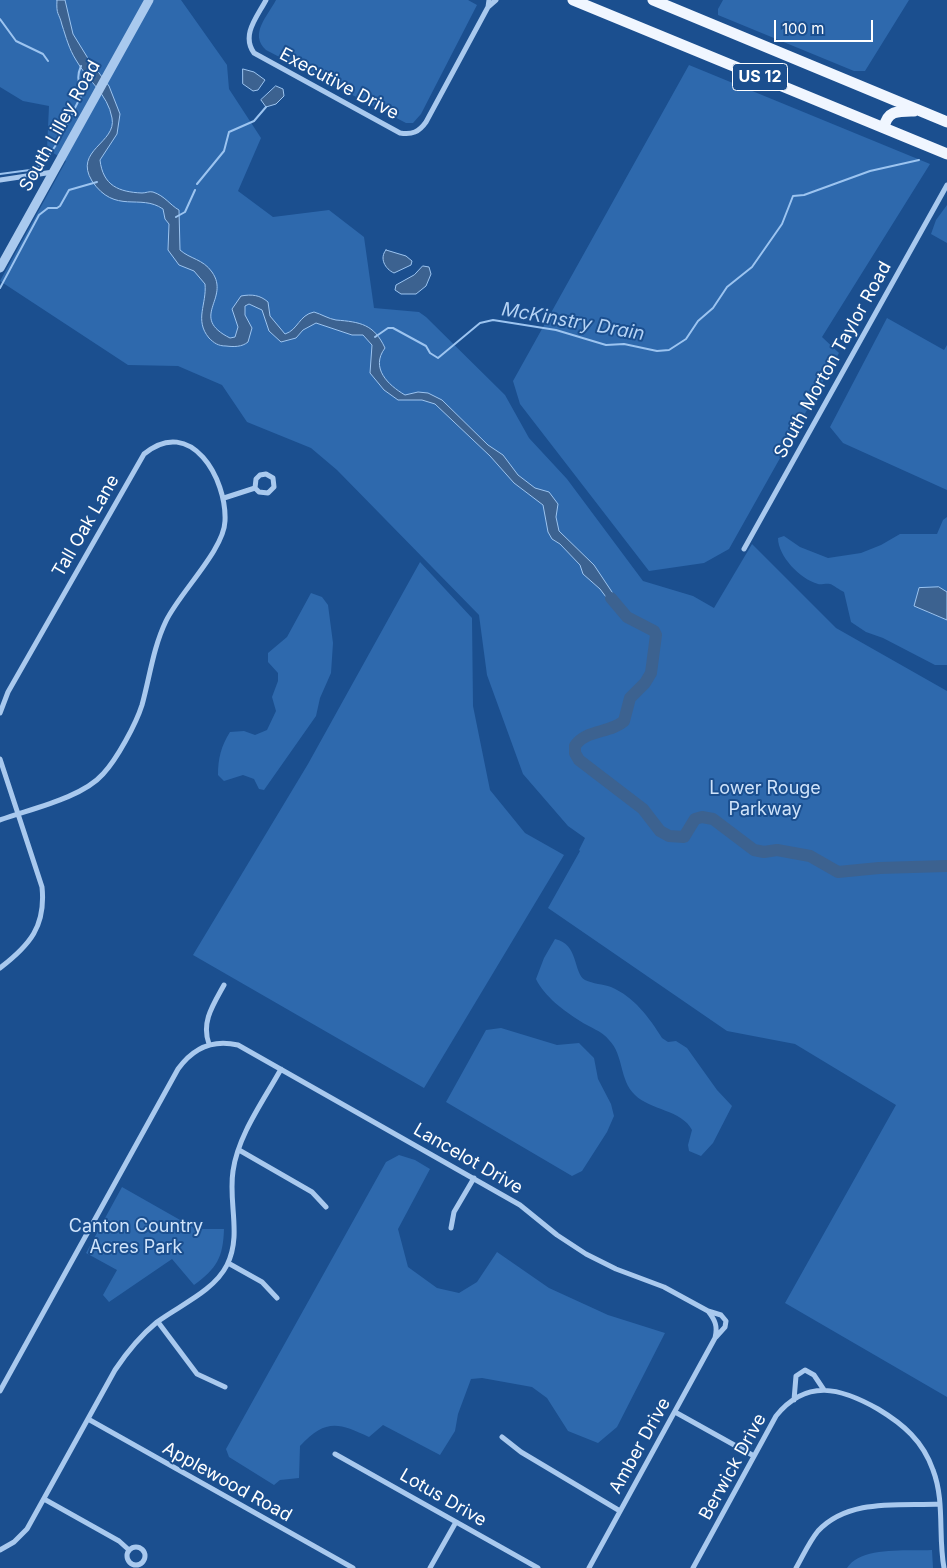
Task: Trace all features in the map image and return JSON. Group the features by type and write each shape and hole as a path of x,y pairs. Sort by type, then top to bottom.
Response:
{"main road":[{"name":"US 12","path":"573,0 947,154"},
{"name":"US 12","path":"653,0 947,122"},
{"path":"884,128 887,118 894,112 921,112"}],"street":[{"name":"South Lilley Road","path":"0,268 149,0"},
{"name":"Executive Drive","path":"266,0 248,36 249,45 254,53 400,133 408,134 418,131 426,122 488,8 496,0"},
{"name":"Executive Drive","path":"488,8 489,0"},
{"path":"0,180 53,172"},
{"name":"South Morton Taylor Road","path":"744,549 947,185"},
{"name":"Tall Oak Lane","path":"0,713 8,692 144,454 166,442 175,441 189,446 202,454 211,468 224,498"},
{"path":"0,820 92,784 104,773 141,705 153,655 165,623 195,576 214,552 222,535 225,522 224,498 255,488"},
{"path":"0,759 42,887 44,906 37,930 31,939 0,968"},
{"path":"0,1391 178,1069 191,1054 209,1044 206,1031 207,1019 224,985"},
{"name":"Lancelot Drive","path":"209,1044 224,1043 238,1046 282,1069 520,1205 557,1235 586,1254 616,1269 664,1287 708,1311 721,1315 726,1321"},
{"path":"0,1550 21,1536 44,1499 125,1355 140,1337 158,1322 212,1284 228,1263 234,1240 232,1182 238,1150 282,1069"},
{"path":"238,1150 312,1192 326,1207"},
{"path":"452,1228 454,1212 474,1178"},
{"path":"228,1263 262,1282 277,1298"},
{"name":"Lancelot Drive","path":"708,1311 716,1324"},
{"name":"Amber Drive","path":"589,1568 715,1338 725,1327 726,1321"},
{"path":"158,1322 197,1374 225,1387"},
{"name":"Amber Drive","path":"715,1338 716,1324"},
{"path":"794,1400 796,1376 800,1371 809,1371 824,1390"},
{"name":"Berwick Drive","path":"692,1568 776,1416 794,1400 810,1392 824,1390 852,1395 905,1427 927,1454 936,1478 940,1504 944,1568"},
{"path":"675,1412 754,1456"},
{"name":"Applewood Road","path":"88,1420 353,1568"},
{"path":"502,1436 521,1452 620,1510"},
{"name":"Lotus Drive","path":"335,1454 538,1568"},
{"path":"44,1499 119,1542 129,1550"},
{"path":"796,1568 818,1532 826,1524 845,1512 869,1506 940,1504"},
{"path":"430,1568 456,1522"}],"green space":[{"name":"Lower Rouge Parkway","path":"0,0 181,0 227,65 229,89 261,138 238,191 273,217 329,210 364,237 374,308 419,312 505,395 529,438 567,479 643,581 693,596 714,608 752,544 836,628 947,691 947,1397 785,1303 896,1105 795,1044 727,1031 548,908 580,851 585,838 568,826 523,774 487,675 479,615 337,470 311,448 247,422 222,385 178,366 128,365 0,281 66,161 47,149 49,106 23,101 0,87"},
{"path":"276,0 468,0 477,5 421,114 413,123 406,123 266,50 261,44 259,32 264,19"},
{"path":"723,0 909,0 865,71 854,71 718,15 718,9"},
{"path":"689,65 930,164 822,337 839,353 729,549 704,563 649,571 520,404 513,381"},
{"path":"947,205 947,243 931,234 936,220"},
{"path":"887,318 944,350 947,345 947,490 843,443 830,427"},
{"path":"947,517 947,592 939,587 927,612 947,620 947,665 935,665 883,638 866,632 851,622 844,592 832,585 818,584 797,572 786,559 779,545 778,538 784,536 800,547 828,558 861,553 881,545 900,534 937,534 943,520"},
{"path":"420,562 472,618 473,706 490,790 525,833 564,855 424,1088 193,955 308,764"},
{"path":"311,593 322,597 328,605 333,643 331,673 320,698 316,716 264,790 259,789 254,779 243,775 224,781 218,775 219,764 222,748 230,732 244,731 255,735 267,730 276,711 272,697 278,681 278,673 268,662 268,653 287,637"},
{"path":"555,939 563,942 572,952 581,976 585,980 611,987 627,996 646,1015 662,1038 668,1042 676,1041 687,1048 717,1090 732,1106 713,1143 701,1156 689,1151 688,1145 692,1130 687,1123 674,1114 649,1104 635,1095 626,1082 614,1046 606,1037 561,1008 540,985 536,979 544,958"},
{"path":"501,1028 557,1045 579,1043 594,1058 598,1079 611,1104 614,1116 607,1132 582,1171 572,1176 446,1102 486,1030"},
{"path":"399,1155 415,1160 430,1169 398,1229 408,1267 437,1288 459,1293 477,1282 497,1252 549,1288 608,1315 665,1333 617,1427 598,1443 568,1431 547,1398 532,1387 482,1378 471,1379 458,1414 455,1431 440,1455 383,1425 369,1437 349,1428 340,1426 325,1427 309,1437 300,1446 299,1478 280,1480 274,1485 229,1457 226,1449 386,1162"},
{"name":"Canton Country Acres Park","path":"122,1187 196,1229 224,1229 220,1255 208,1273 194,1285 172,1259 109,1302 103,1295 117,1270 86,1253"},
{"path":"898,1550 932,1550 933,1568 847,1568 853,1561 874,1553"}],"shaded area":[{"path":"57,0 65,0 73,34 89,60 109,86 120,114 117,134 100,160 105,176 109,182 119,189 142,193 152,192 164,198 179,210 180,250 205,264 217,282 217,291 211,315 212,323 218,330 230,338 235,337 238,327 232,309 241,296 249,295 259,296 268,302 270,316 285,334 293,329 305,316 314,312 333,319 359,323 371,329 381,340 385,348 379,362 380,369 387,381 405,395 418,392 428,393 442,400 488,445 503,455 518,475 535,488 549,492 558,504 556,517 559,531 594,565 614,595 620,611 583,574 580,565 560,544 552,539 548,532 543,505 514,483 490,456 435,404 422,400 398,400 384,390 370,373 372,345 363,335 352,335 316,323 303,330 296,338 281,342 269,331 262,310 249,304 245,306 245,315 252,328 248,342 232,347 216,344 209,338 202,325 205,284 194,271 179,265 168,250 169,224 165,219 163,209 145,203 119,201 101,191 92,181 88,170 88,162 91,154 112,127 112,118 106,102 71,52 57,12"},
{"path":"243,69 254,72 265,80 258,90 253,91 243,84"},
{"path":"276,86 283,89 284,96 276,104 266,107 261,100"},
{"path":"386,250 406,256 412,261 411,265 394,273 384,263 383,256"},
{"path":"423,266 429,267 431,274 426,286 416,294 401,294 395,290 396,285 414,275"},
{"path":"939,587 947,592 947,620 914,606 919,588"}],"waterway":[{"path":"0,19 16,41 43,54 48,61"},
{"path":"0,174 30,170 43,164 56,145 81,96 78,80 81,66"},
{"path":"197,184 224,151 229,132 254,121 266,107"},
{"name":"McKinstry Drain","path":"375,337 388,328 393,328 426,346 430,353 438,358 480,323 493,320 556,330 606,345 624,344 657,351 669,350 686,339 698,321 713,308 727,287 752,267 782,224 793,196 804,195 870,171 919,160"},
{"path":"0,288 39,215 48,208 60,206 69,190 97,182"},
{"path":"176,217 185,212 195,190"},
{"path":"611,598 627,617 654,631 656,635 651,673 645,683 630,698 624,721 612,728 585,737 575,746 575,753 579,760 643,809 660,831 669,836 684,837 695,819 702,817 713,819 754,850 764,852 777,850 810,856 838,872 879,868 947,866"}]}
